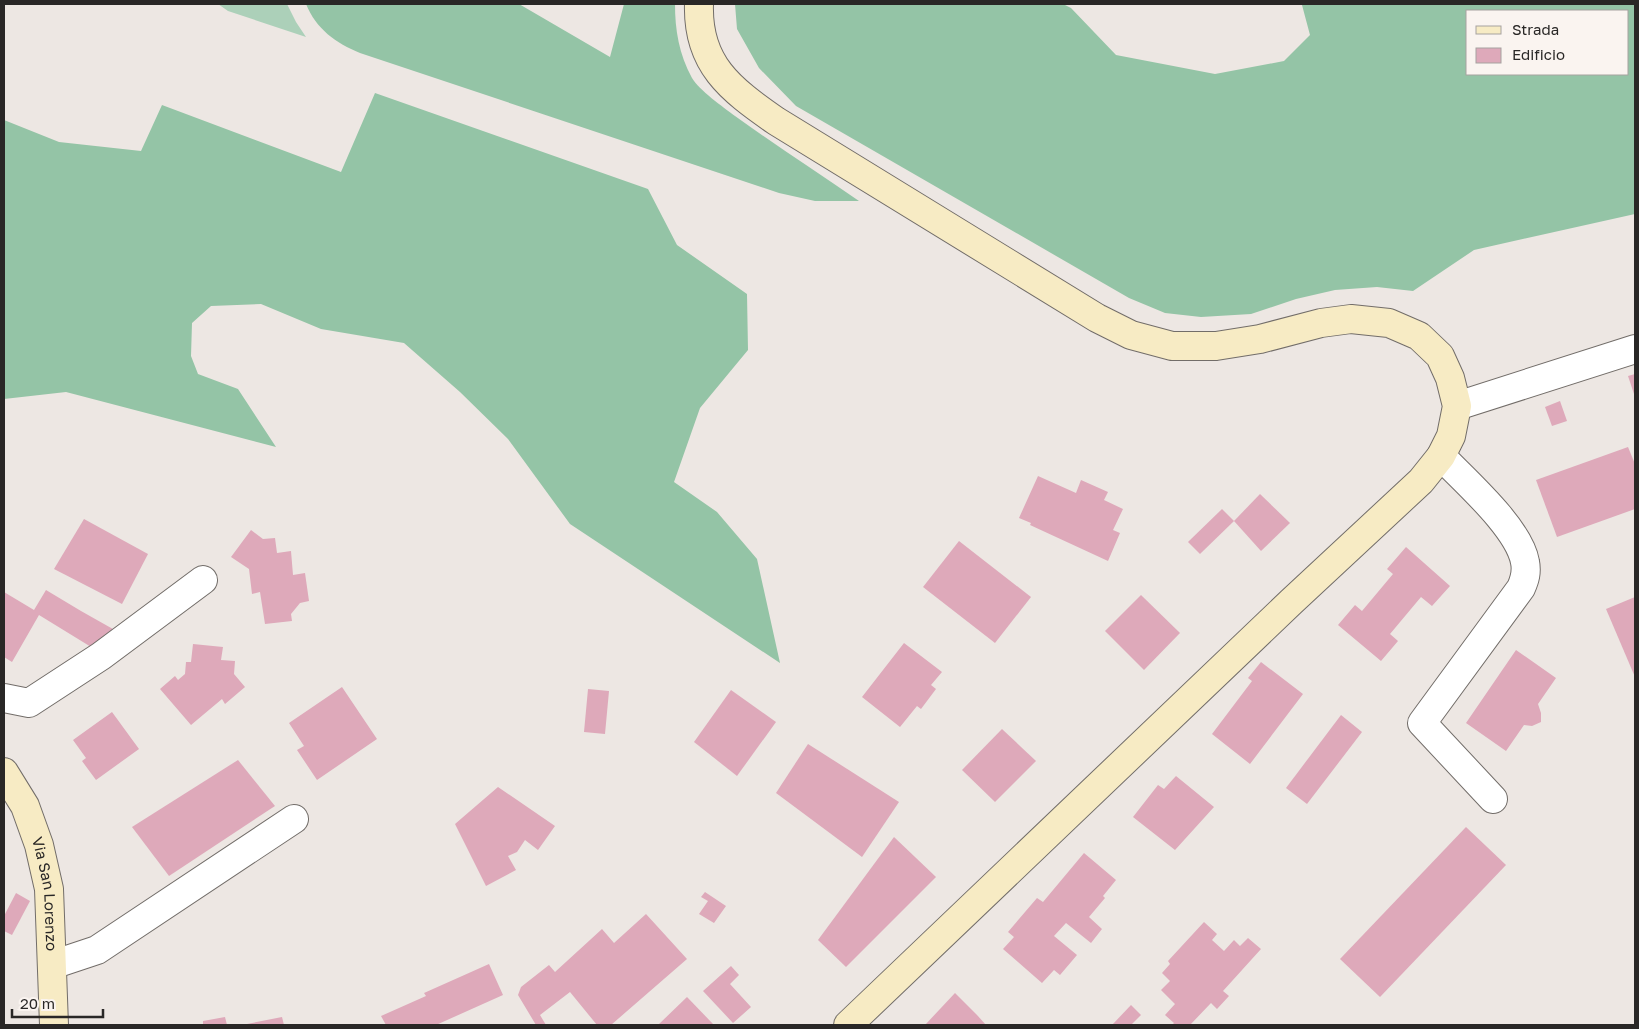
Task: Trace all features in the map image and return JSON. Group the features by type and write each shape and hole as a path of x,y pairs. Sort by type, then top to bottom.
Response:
{"main road":[{"path":"699,4 702,39 707,55 718,71 751,103 776,121 1097,318 1132,335 1172,346 1216,346 1260,339 1321,323 1351,319 1389,323 1419,336 1440,356 1450,378 1456,406 1451,436 1441,456 1421,481 848,1025"},
{"name":"Via San Lorenzo","path":"4,772 24,806 39,846 48,889 54,1025"}],"street":[{"path":"1456,406 1635,349"},
{"path":"1441,456 1496,514 1517,542 1525,561 1526,576 1521,588 1422,723 1492,799"},
{"path":"4,698 29,702 101,656 203,580"},
{"path":"52,965 97,950 294,820"}],"green space":[{"path":"218,4 287,4 306,37 228,11"},
{"path":"306,4 519,4 610,57 624,4 675,4 677,33 681,51 695,83 750,127 859,201 815,201 779,193 360,53 335,40 321,28"},
{"path":"735,4 1063,4 1071,8 1116,55 1215,74 1284,61 1310,35 1302,5 1305,4 1635,4 1635,214 1474,250 1413,291 1377,287 1335,290 1296,299 1251,314 1201,317 1165,313 1129,298 796,106 759,68 737,29"},
{"path":"375,93 648,189 677,245 747,294 748,350 700,408 674,482 717,512 757,559 780,663 570,524 508,439 460,392 404,343 321,329 261,304 211,306 192,323 191,356 198,374 238,389 276,447 66,392 4,399 4,120 59,142 141,151 162,105 341,172"}],"building":[{"path":"1635,374 1635,397 1628,376"},
{"path":"1560,401 1567,421 1552,426 1545,407"},
{"path":"1628,447 1635,464 1635,509 1557,537 1536,480"},
{"path":"1038,476 1076,493 1081,480 1108,492 1104,500 1123,509 1113,530 1120,533 1108,561 1030,525 1031,523 1019,518"},
{"path":"1260,494 1290,523 1261,551 1234,521"},
{"path":"1222,509 1234,521 1200,554 1188,542"},
{"path":"84,519 148,554 122,604 54,569"},
{"path":"251,530 263,539 275,538 277,553 291,551 293,575 305,573 309,601 300,603 291,614 292,621 265,624 260,592 252,594 249,569 231,557"},
{"path":"959,541 1031,597 995,643 923,587"},
{"path":"1406,547 1450,586 1432,606 1421,597 1390,634 1398,641 1381,661 1338,625 1355,605 1362,611 1393,574 1387,569"},
{"path":"46,590 120,633 96,650 39,615 12,662 4,657 4,592 34,610"},
{"path":"1141,595 1180,633 1144,670 1105,631"},
{"path":"1635,597 1635,677 1606,609"},
{"path":"904,643 942,672 931,685 936,689 921,709 917,706 900,727 862,697"},
{"path":"193,644 223,647 221,660 235,661 234,674 245,687 225,704 222,699 191,725 160,689 175,676 178,680 185,674 186,662 191,662"},
{"path":"1516,650 1556,678 1538,704 1541,722 1532,726 1524,725 1506,751 1466,723"},
{"path":"1261,662 1303,694 1250,764 1212,734 1252,681 1248,678"},
{"path":"342,687 377,739 317,780 297,750 304,746 289,723"},
{"path":"588,689 609,691 605,734 584,732"},
{"path":"731,690 776,722 737,776 694,742"},
{"path":"112,712 139,749 96,780 82,761 86,758 73,740"},
{"path":"1341,715 1362,732 1307,804 1286,788"},
{"path":"1002,729 1036,761 995,802 962,770"},
{"path":"808,744 899,802 862,857 776,793"},
{"path":"238,760 275,806 169,876 132,827"},
{"path":"1176,776 1214,807 1175,850 1133,817 1158,785 1164,789"},
{"path":"498,787 555,826 538,850 525,840 517,852 508,856 516,870 486,886 455,824"},
{"path":"1466,827 1506,865 1380,997 1340,959"},
{"path":"894,837 936,877 846,967 818,940"},
{"path":"1084,853 1116,880 1103,896 1105,898 1089,917 1102,929 1091,943 1066,923 1054,936 1077,955 1060,975 1054,970 1042,983 1003,949 1014,937 1008,932 1037,898 1043,902"},
{"path":"705,892 726,906 714,923 699,914 708,901 701,897"},
{"path":"16,893 30,901 12,935 4,931 4,916"},
{"path":"646,914 687,959 611,1025 597,1025 570,992 540,1015 546,1025 536,1025 518,995 521,987 549,965 555,972 602,929 614,943"},
{"path":"1204,922 1217,934 1212,940 1224,951 1234,940 1240,946 1248,938 1261,949 1223,991 1229,996 1217,1009 1211,1003 1190,1025 1172,1025 1174,1023 1165,1015 1175,1004 1161,990 1170,981 1162,973 1170,964 1168,961"},
{"path":"489,964 503,995 436,1025 386,1025 381,1016 426,996 424,993"},
{"path":"731,966 739,975 730,984 751,1007 733,1023 703,991"},
{"path":"955,993 977,1015 986,1025 925,1025"},
{"path":"687,997 714,1025 658,1025"},
{"path":"1131,1005 1141,1015 1131,1025 1112,1025"},
{"path":"225,1017 227,1025 203,1025 203,1021"},
{"path":"282,1017 284,1025 247,1025 247,1024"}]}
